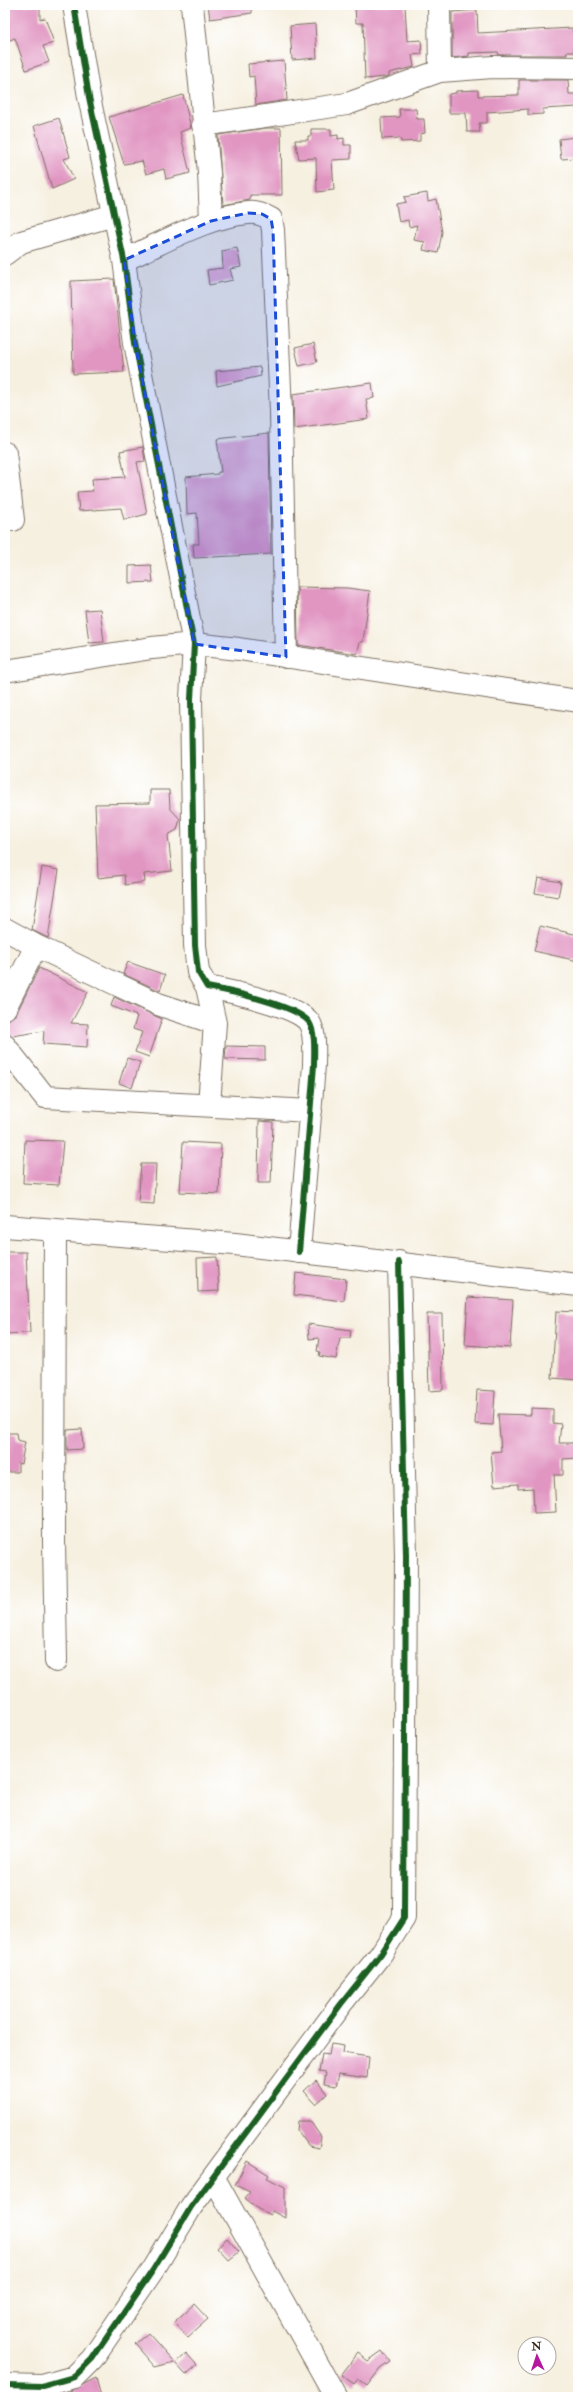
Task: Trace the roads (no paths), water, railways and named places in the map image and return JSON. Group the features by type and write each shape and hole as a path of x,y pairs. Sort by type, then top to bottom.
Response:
{"street":[{"path":"74,5 89,97 124,260 135,343 194,644 191,699 195,945 198,972 207,987 215,1023 209,1104"},
{"path":"192,5 203,126 209,172 211,222"},
{"path":"439,5 440,71"},
{"path":"203,126 348,104 440,71 493,67 578,68"},
{"path":"124,260 211,222 248,213 262,214 271,220 273,230 281,412 286,657"},
{"path":"5,254 21,242 114,215"},
{"path":"5,453 13,520"},
{"path":"5,671 152,648 194,644 578,701"},
{"path":"5,929 36,946 158,1004 215,1023"},
{"path":"5,1008 36,946"},
{"path":"207,987 252,997 300,1014 309,1023 314,1043 311,1111 299,1252"},
{"path":"5,1046 45,1098 209,1104 311,1111"},
{"path":"5,1226 399,1262 578,1285"},
{"path":"55,1230 54,1540 56,1661"},
{"path":"5,2385 42,2386 74,2377 92,2359 153,2270 191,2207 214,2178 341,2004 381,1954 404,1918 406,1556 399,1262"},
{"path":"214,2178 336,2397"}]}
